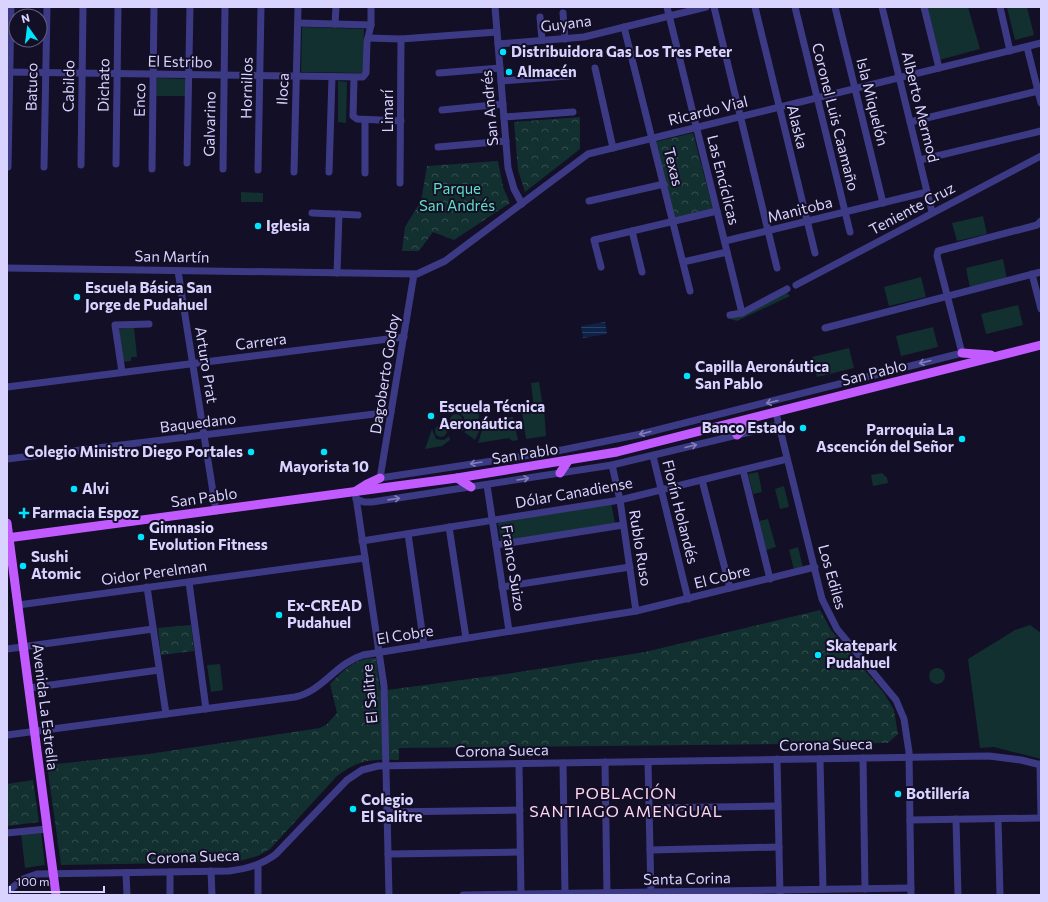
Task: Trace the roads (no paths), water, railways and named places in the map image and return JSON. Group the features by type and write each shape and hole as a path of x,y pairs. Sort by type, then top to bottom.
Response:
{"main road":[{"name":"San Pablo","path":"8,538 216,511 355,496 457,478 568,461 638,447 776,413 1040,344"},
{"path":"962,353 996,356"},
{"path":"737,435 754,418"},
{"path":"560,473 568,461"},
{"path":"355,496 366,484 380,478"},
{"path":"457,478 471,487"},
{"name":"Avenida La Estrella","path":"7,523 56,895"}],"street":[{"path":"8,166 10,7"},
{"name":"Batuco","path":"44,167 47,7"},
{"name":"Cabildo","path":"81,165 83,7"},
{"name":"Dichato","path":"116,164 118,7"},
{"name":"Enco","path":"152,169 154,7"},
{"path":"187,162 190,7"},
{"name":"Galvarino","path":"223,169 226,7"},
{"name":"Hornillos","path":"258,170 261,7"},
{"name":"Iloca","path":"294,172 298,7"},
{"path":"335,24 336,7"},
{"path":"371,7 371,25 368,38 366,75 354,78 353,116 357,120 365,121 401,121"},
{"name":"San Andrés","path":"495,7 506,141 512,183 522,204"},
{"name":"Las Encíclicas","path":"667,7 742,313"},
{"name":"Guyana","path":"498,44 584,37 706,7"},
{"path":"714,7 777,268"},
{"name":"Alaska","path":"755,7 815,253"},
{"name":"Coronel Luis Caamaño","path":"795,7 850,232"},
{"name":"Isla Miquelón","path":"836,7 883,203"},
{"name":"Alberto Mermod","path":"882,7 932,212"},
{"path":"924,7 939,68"},
{"path":"1000,7 1010,51"},
{"path":"563,13 565,38"},
{"path":"540,17 542,40"},
{"path":"298,23 371,25"},
{"name":"Texas","path":"624,27 690,291"},
{"path":"368,38 402,39 497,32"},
{"name":"Limarí","path":"400,183 402,39"},
{"name":"Ricardo Vial","path":"414,274 426,271 443,262 522,204 582,157 652,138 1041,43"},
{"path":"1027,47 1041,103"},
{"path":"439,73 500,68"},
{"path":"594,68 613,148"},
{"name":"El Estribo","path":"8,72 354,78"},
{"path":"501,81 568,76"},
{"path":"329,172 332,77"},
{"path":"910,122 1038,91"},
{"path":"442,110 503,104"},
{"path":"504,117 573,112"},
{"path":"365,121 365,173"},
{"path":"920,160 1041,130"},
{"path":"438,147 506,141"},
{"name":"Teniente Cruz","path":"796,284 1041,156"},
{"path":"589,201 664,184"},
{"name":"Manitoba","path":"725,241 927,192"},
{"path":"601,267 594,240 717,211"},
{"path":"312,213 358,215"},
{"path":"337,273 339,214"},
{"path":"962,353 937,256 938,252 1037,225 1041,221"},
{"path":"632,231 642,272"},
{"path":"683,262 727,252"},
{"name":"San Martín","path":"7,268 414,274"},
{"name":"Arturo Prat","path":"178,271 216,511"},
{"path":"826,328 1041,272"},
{"name":"Dagoberto Godoy","path":"380,478 414,274"},
{"path":"1032,274 1041,308"},
{"path":"730,315 742,313 787,289"},
{"path":"122,372 115,325 149,324"},
{"name":"Carrera","path":"7,386 404,338"},
{"name":"San Pablo","path":"380,478 557,451 641,434 962,353"},
{"name":"Baquedano","path":"7,460 392,412"},
{"name":"Los Ediles","path":"776,413 824,603 837,630 896,700 906,730 909,757 911,892"},
{"name":"San Pablo","path":"355,496 370,502 612,465 779,425"},
{"name":"Florín Holandés","path":"653,456 688,599"},
{"name":"Dólar Canadiense","path":"362,541 620,500 787,459"},
{"name":"Rublo Ruso","path":"612,465 620,500 636,611"},
{"path":"744,470 770,579"},
{"path":"702,480 730,588"},
{"name":"Franco Suizo","path":"487,485 509,631"},
{"name":"El Salitre","path":"355,496 385,696 389,895"},
{"path":"496,545 623,525"},
{"path":"449,527 466,638"},
{"path":"408,534 424,645"},
{"name":"Oidor Perelman","path":"18,605 365,558"},
{"path":"502,587 630,567"},
{"name":"El Cobre","path":"7,735 300,696 320,686 348,661 379,652 636,611 815,567"},
{"path":"189,582 206,709"},
{"path":"147,587 166,714"},
{"path":"7,649 153,629"},
{"path":"29,688 159,670"},
{"name":"Corona Sueca","path":"7,892 27,877 53,873 211,871 236,870 258,865 276,854 351,776 368,768 386,766 909,757 1000,757 1040,765"},
{"path":"820,758 823,890"},
{"path":"862,758 865,889"},
{"path":"777,759 779,893"},
{"path":"605,762 607,893"},
{"path":"648,762 651,894"},
{"path":"563,763 565,893"},
{"path":"519,764 521,895"},
{"path":"910,820 1041,817 1040,765"},
{"path":"649,808 778,806"},
{"path":"387,812 520,810"},
{"path":"956,819 958,895"},
{"path":"998,819 1000,895"},
{"path":"7,833 47,829"},
{"path":"650,850 779,847"},
{"path":"388,854 520,852"},
{"path":"258,865 258,895"},
{"path":"211,871 212,895"},
{"path":"170,872 170,895"},
{"path":"126,873 127,895"},
{"name":"Santa Corina","path":"463,895 565,893 779,893 865,889 911,892"}],"water":[{"path":"605,322 607,334 583,338 581,326"}],"place":[{"name":"Distribuidora Gas Los Tres Peter","path":"503,52"},
{"name":"Almacén","path":"509,72"},
{"name":"Iglesia","path":"258,226"},
{"name":"Escuela Básica San Jorge de Pudahuel","path":"77,297"},
{"name":"Capilla Aeronáutica San Pablo","path":"687,376"},
{"name":"Escuela Técnica Aeronáutica","path":"431,416"},
{"name":"Banco Estado","path":"803,428"},
{"name":"Parroquia La Ascención del Señor","path":"962,439"},
{"name":"Colegio Ministro Diego Portales","path":"251,452"},
{"name":"Mayorista 10","path":"324,452"},
{"name":"Alvi","path":"74,489"},
{"name":"Farmacia Espoz","path":"24,513"},
{"name":"Gimnasio Evolution Fitness","path":"141,537"},
{"name":"Sushi Atomic","path":"23,566"},
{"name":"Ex-CREAD Pudahuel","path":"279,615"},
{"name":"Skatepark Pudahuel","path":"818,655"},
{"name":"Botillería","path":"898,794"},
{"name":"Colegio El Salitre","path":"353,809"}],"district":[{"name":"POBLACIÓN SANTIAGO AMENGUAL","path":"626,802"}],"park label":[{"name":"Parque San Andrés","path":"457,198"}]}
